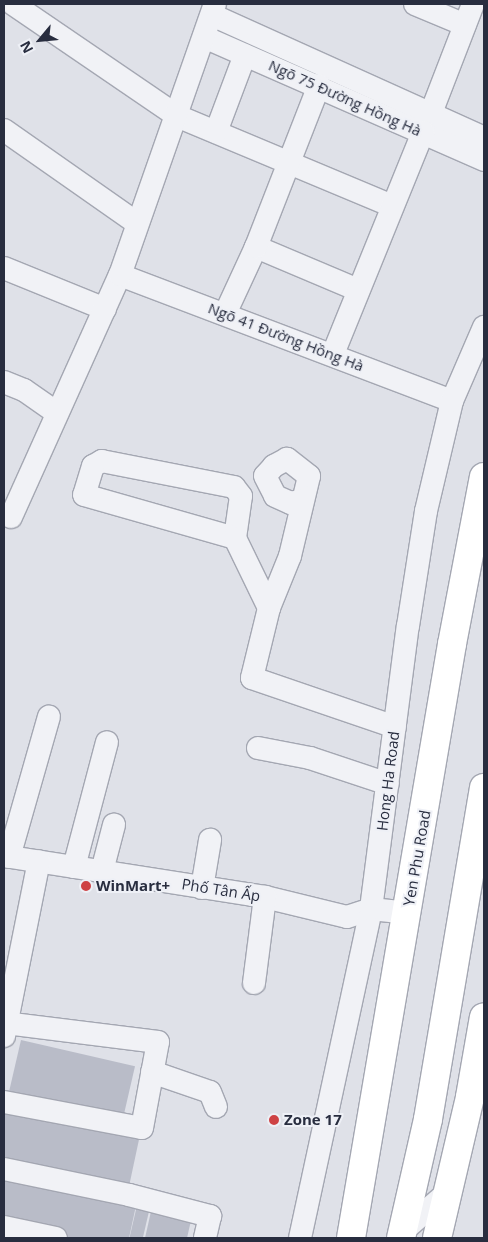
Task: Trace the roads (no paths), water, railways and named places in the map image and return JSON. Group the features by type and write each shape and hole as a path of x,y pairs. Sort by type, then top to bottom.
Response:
{"main road":[{"name":"Yen Phu Road","path":"351,1238 452,644 484,478"},
{"path":"402,1234 428,1119 484,788"},
{"path":"437,1238 449,1191 484,1017"}],"street":[{"path":"13,4 178,116 392,206"},
{"path":"415,4 464,25"},
{"path":"333,354 473,4"},
{"path":"11,517 120,275 137,223 178,116 213,9"},
{"name":"Ngõ 75 Đường Hồng Hà","path":"213,9 427,122 484,160"},
{"name":"Ngõ 75 Đường Hồng Hà","path":"204,38 319,85 427,122 484,138"},
{"path":"216,132 245,54"},
{"path":"225,314 256,247 287,163 319,85"},
{"path":"4,130 137,223"},
{"path":"256,247 358,290"},
{"path":"4,268 105,309"},
{"name":"Ngõ 41 Đường Hồng Hà","path":"120,275 452,400"},
{"name":"Hong Ha Road","path":"300,1238 366,938 426,511 452,400 484,327"},
{"path":"4,382 24,390 58,413"},
{"path":"235,538 84,495 93,466 102,461 234,487 241,496 235,538 269,608"},
{"path":"303,500 290,556 269,608 252,678 395,727"},
{"path":"6,856 49,717"},
{"path":"74,867 107,742"},
{"path":"258,748 310,758 388,784"},
{"path":"102,871 114,825"},
{"path":"202,888 210,840"},
{"name":"Phố Tân Ấp","path":"6,856 265,897 348,917"},
{"path":"4,1102 142,1128 158,1042 5,1030 39,861"},
{"path":"254,983 265,897"},
{"path":"402,946 366,938 348,917 371,908 407,913"},
{"path":"152,1072 210,1092 216,1107"},
{"path":"4,1169 129,1195 210,1216 205,1238"},
{"path":"402,1234 449,1191"},
{"path":"4,1226 56,1238"}],"place":[{"name":"WinMart+","path":"86,886"},
{"name":"Zone 17","path":"274,1120"}]}
